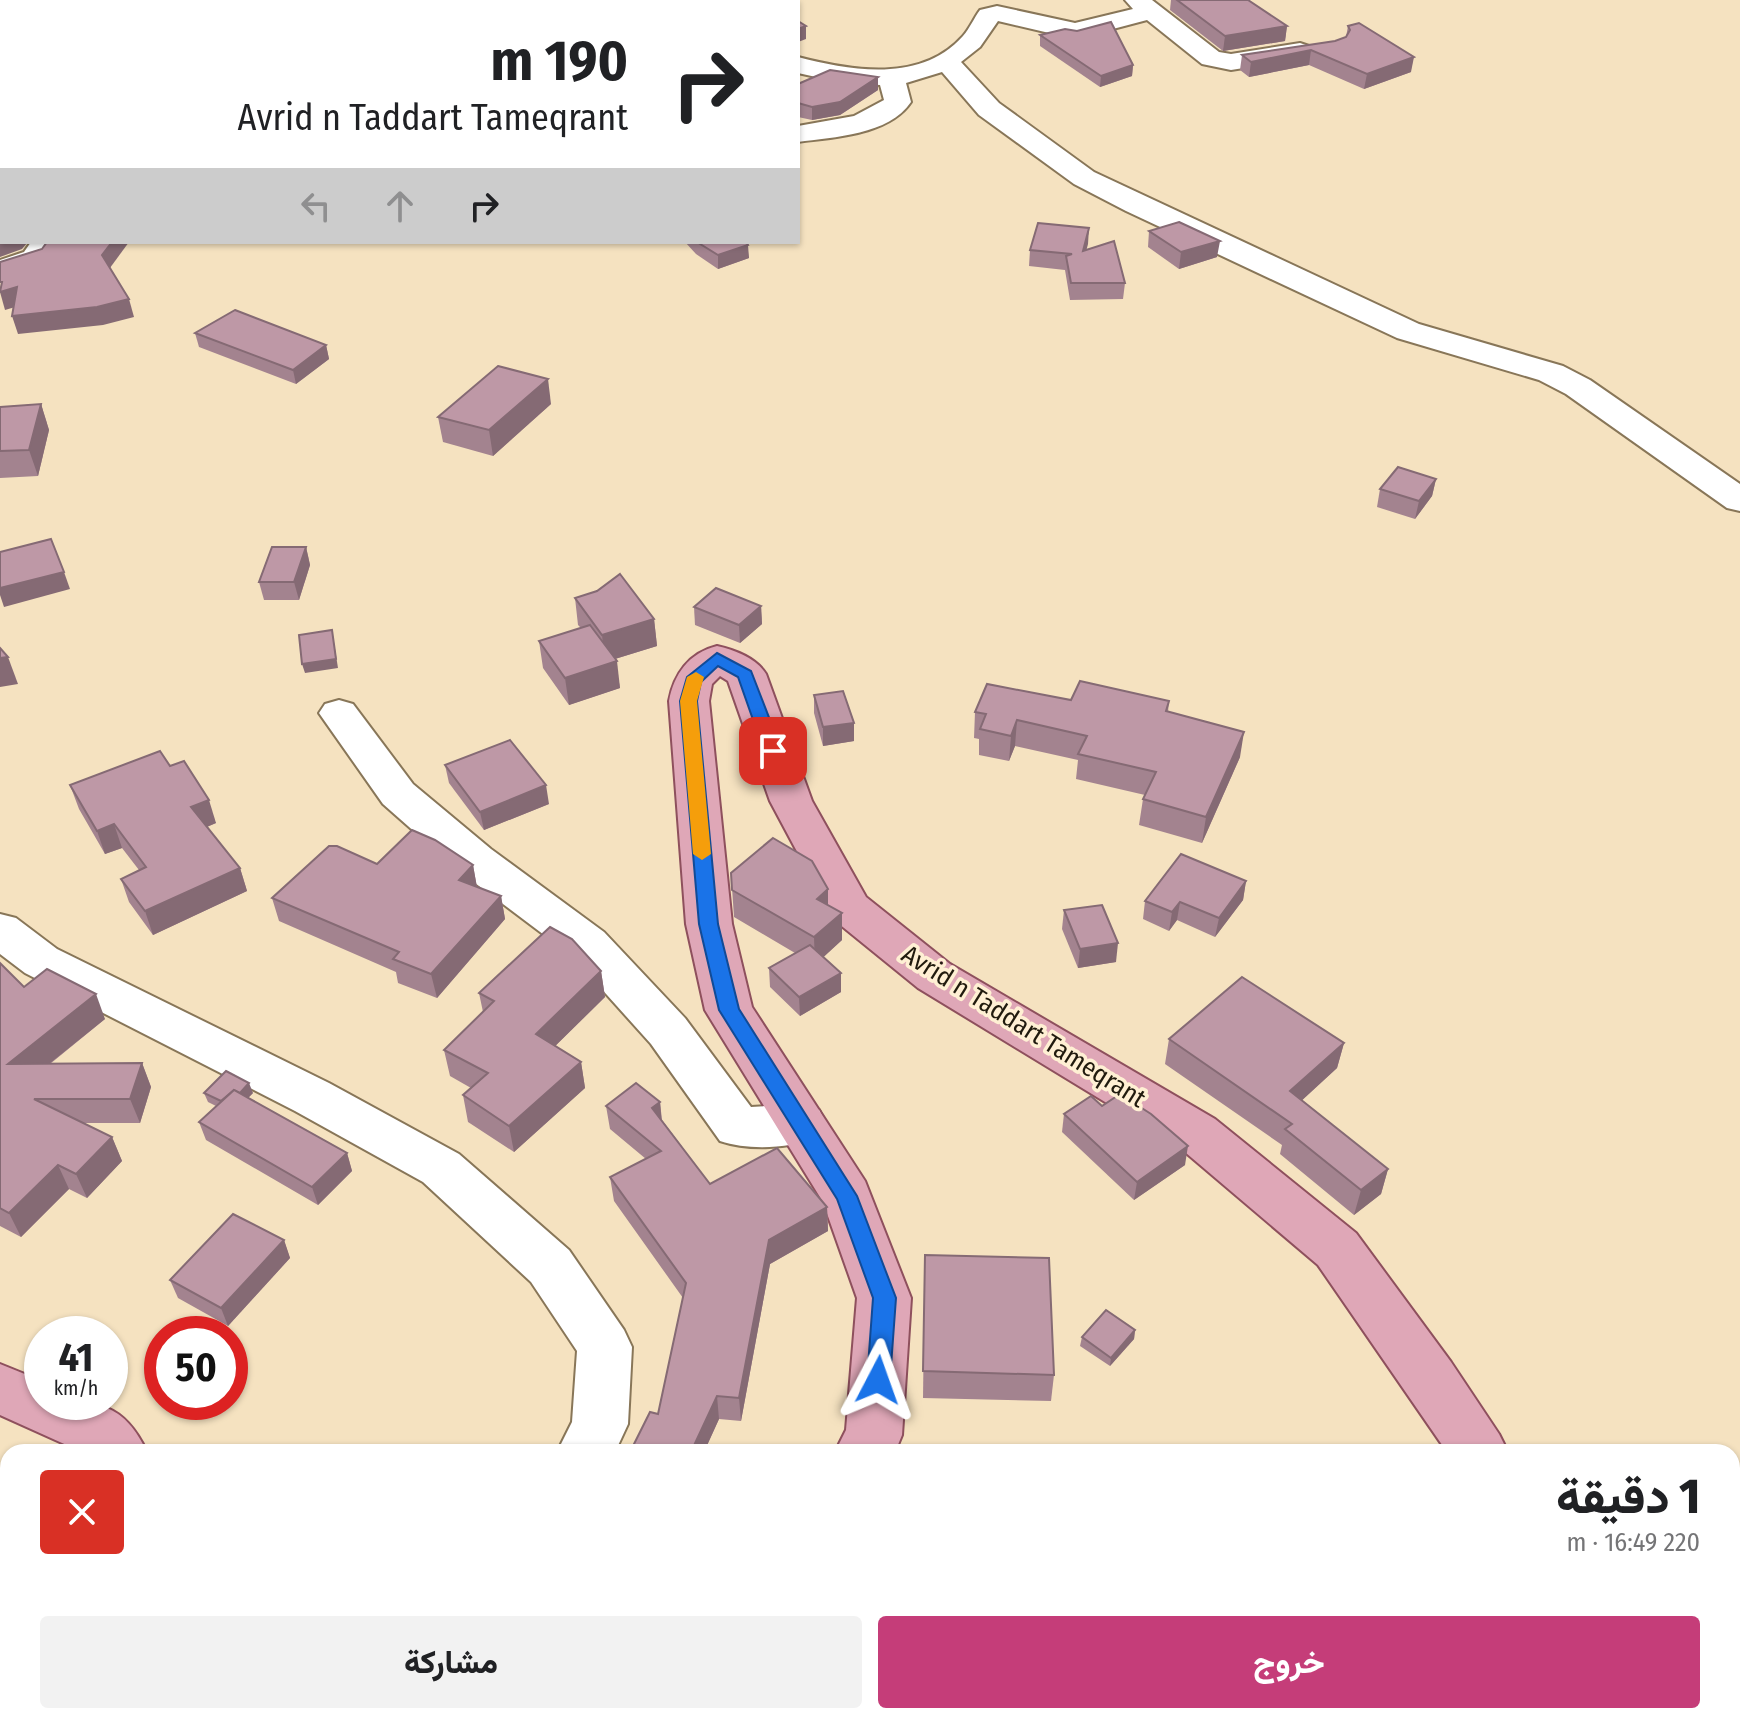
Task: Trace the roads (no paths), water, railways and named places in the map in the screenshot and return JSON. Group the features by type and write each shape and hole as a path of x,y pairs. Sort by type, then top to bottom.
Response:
{"main road":[{"name":"Avrid n Taddart Tameqrant","path":"869,1444 874,1435 884,1298 847,1196 729,1010 709,924 689,701 693,680 717,658 746,674 791,801 849,908 934,976 1197,1133 1337,1249 1474,1444"},
{"path":"0,1389 99,1430 111,1444"}],"street":[{"path":"800,65 892,80 946,61 971,44 989,15 997,13 1075,31 1144,6 1211,59 1221,62 1318,48"},
{"path":"946,61 989,109 1084,178 1408,331 1551,373 1578,387 1740,500"},
{"path":"800,134 856,125 886,113 898,102 892,80"},
{"path":"0,270 35,258 45,244"},
{"path":"339,713 398,794 475,860 588,944 668,1031 738,1127 801,1124"},
{"path":"0,930 41,961 312,1097 441,1168 550,1266 605,1347 600,1424 590,1444"}]}
